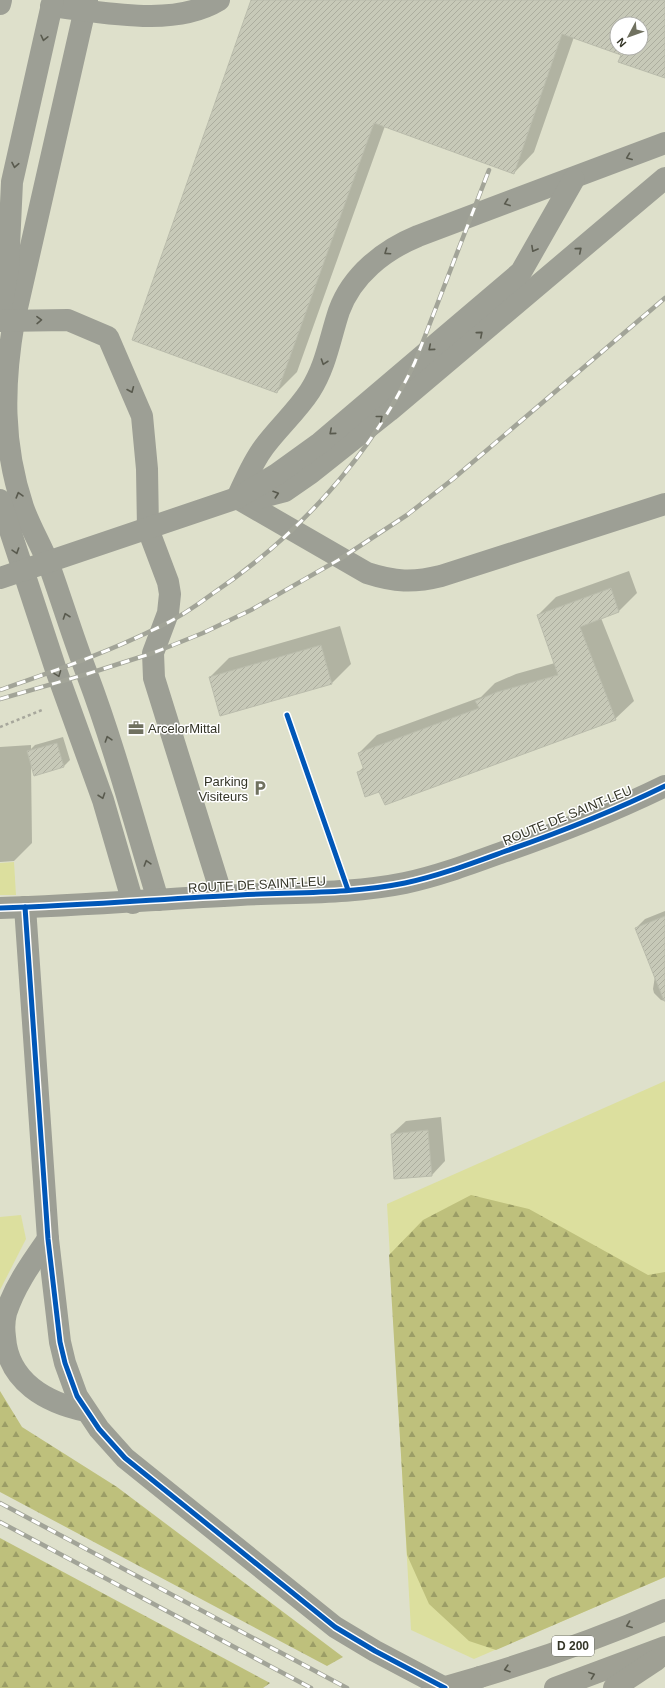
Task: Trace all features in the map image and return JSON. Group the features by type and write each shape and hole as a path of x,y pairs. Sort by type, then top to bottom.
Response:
{"main road":[{"name":"D 200","path":"444,1688 518,1666 665,1610"},
{"name":"D 200","path":"555,1688 665,1646"},
{"path":"614,1688 665,1653"}],"street":[{"path":"0,4 1,0"},
{"path":"158,900 112,749 48,563 29,524 19,494 4,432 7,367 5,319 12,182 52,3 86,5 124,14 166,16 199,10 220,0"},
{"path":"5,319 86,5"},
{"path":"237,498 249,472 263,448 310,391 323,365 340,310 355,283 377,259 402,243 413,238 574,179 665,143"},
{"path":"237,498 272,496 297,484 389,411 665,178"},
{"path":"0,578 237,498 277,474 320,442 521,272 574,179"},
{"path":"5,319 68,320 108,337 142,416 147,468 148,529 168,582 170,594 168,613 153,653 154,678 222,896"},
{"path":"237,498 367,573 384,579 405,582 421,581 441,576 665,504"},
{"path":"0,500 22,571 103,800 133,903"},
{"name":"ROUTE DE SAINT-LEU","path":"0,908 133,903 158,900 384,887 425,878 469,865 557,833 665,786"},
{"path":"25,908 48,1239 60,1342 70,1379 77,1396 86,1411 111,1444 137,1469 319,1614 353,1638 444,1688"},
{"path":"48,1239 21,1280 12,1297 6,1315 4,1330 6,1347 11,1362 20,1378 34,1391 67,1407 86,1411"}],"path":[{"path":"0,727 68,699"}],"green space":[{"path":"14,862 16,895 0,895 0,863"},
{"path":"665,1081 665,1577 474,1659 411,1630 387,1204"},
{"path":"471,1195 529,1209 648,1275 665,1272 665,1577 496,1650 469,1641 429,1604 407,1555 389,1255 423,1220"},
{"path":"21,1215 26,1239 0,1290 0,1217"},
{"path":"0,1391 22,1427 117,1487 343,1657 327,1666 0,1492"},
{"path":"0,1538 270,1683 263,1688 0,1688"}],"building":[{"path":"251,0 665,0 665,78 618,62 621,56 649,56 649,16 609,16 609,51 562,34 514,174 374,123 277,393 132,340"},
{"path":"611,588 619,612 580,627 616,720 385,805 379,792 365,797 357,772 364,770 358,753 479,708 475,701 497,692 558,675 537,615"},
{"path":"321,645 332,684 220,716 209,677"},
{"path":"57,743 64,767 34,776 27,751"},
{"path":"665,916 665,1001 664,1001 635,928"},
{"path":"428,1130 432,1176 394,1179 391,1134"}],"railway":[{"path":"0,690 101,653 180,616 244,571 302,520 329,492 377,430 397,397 415,362 489,170"},
{"path":"0,699 153,653 203,633 251,610 340,559 407,515 453,479 665,298"},
{"path":"0,1503 347,1688"},
{"path":"0,1522 311,1688"}],"cycle path":[{"path":"287,715 348,890"},
{"path":"0,908 344,891 385,887 430,877 544,837 585,822 665,786"},
{"path":"25,907 48,1239 60,1342 65,1363 77,1396 99,1429 125,1458 335,1627 375,1651 445,1688"}],"place":[{"name":"ArcelorMittal","path":"136,728"},
{"name":"Parking Visiteurs","path":"260,788"}]}
